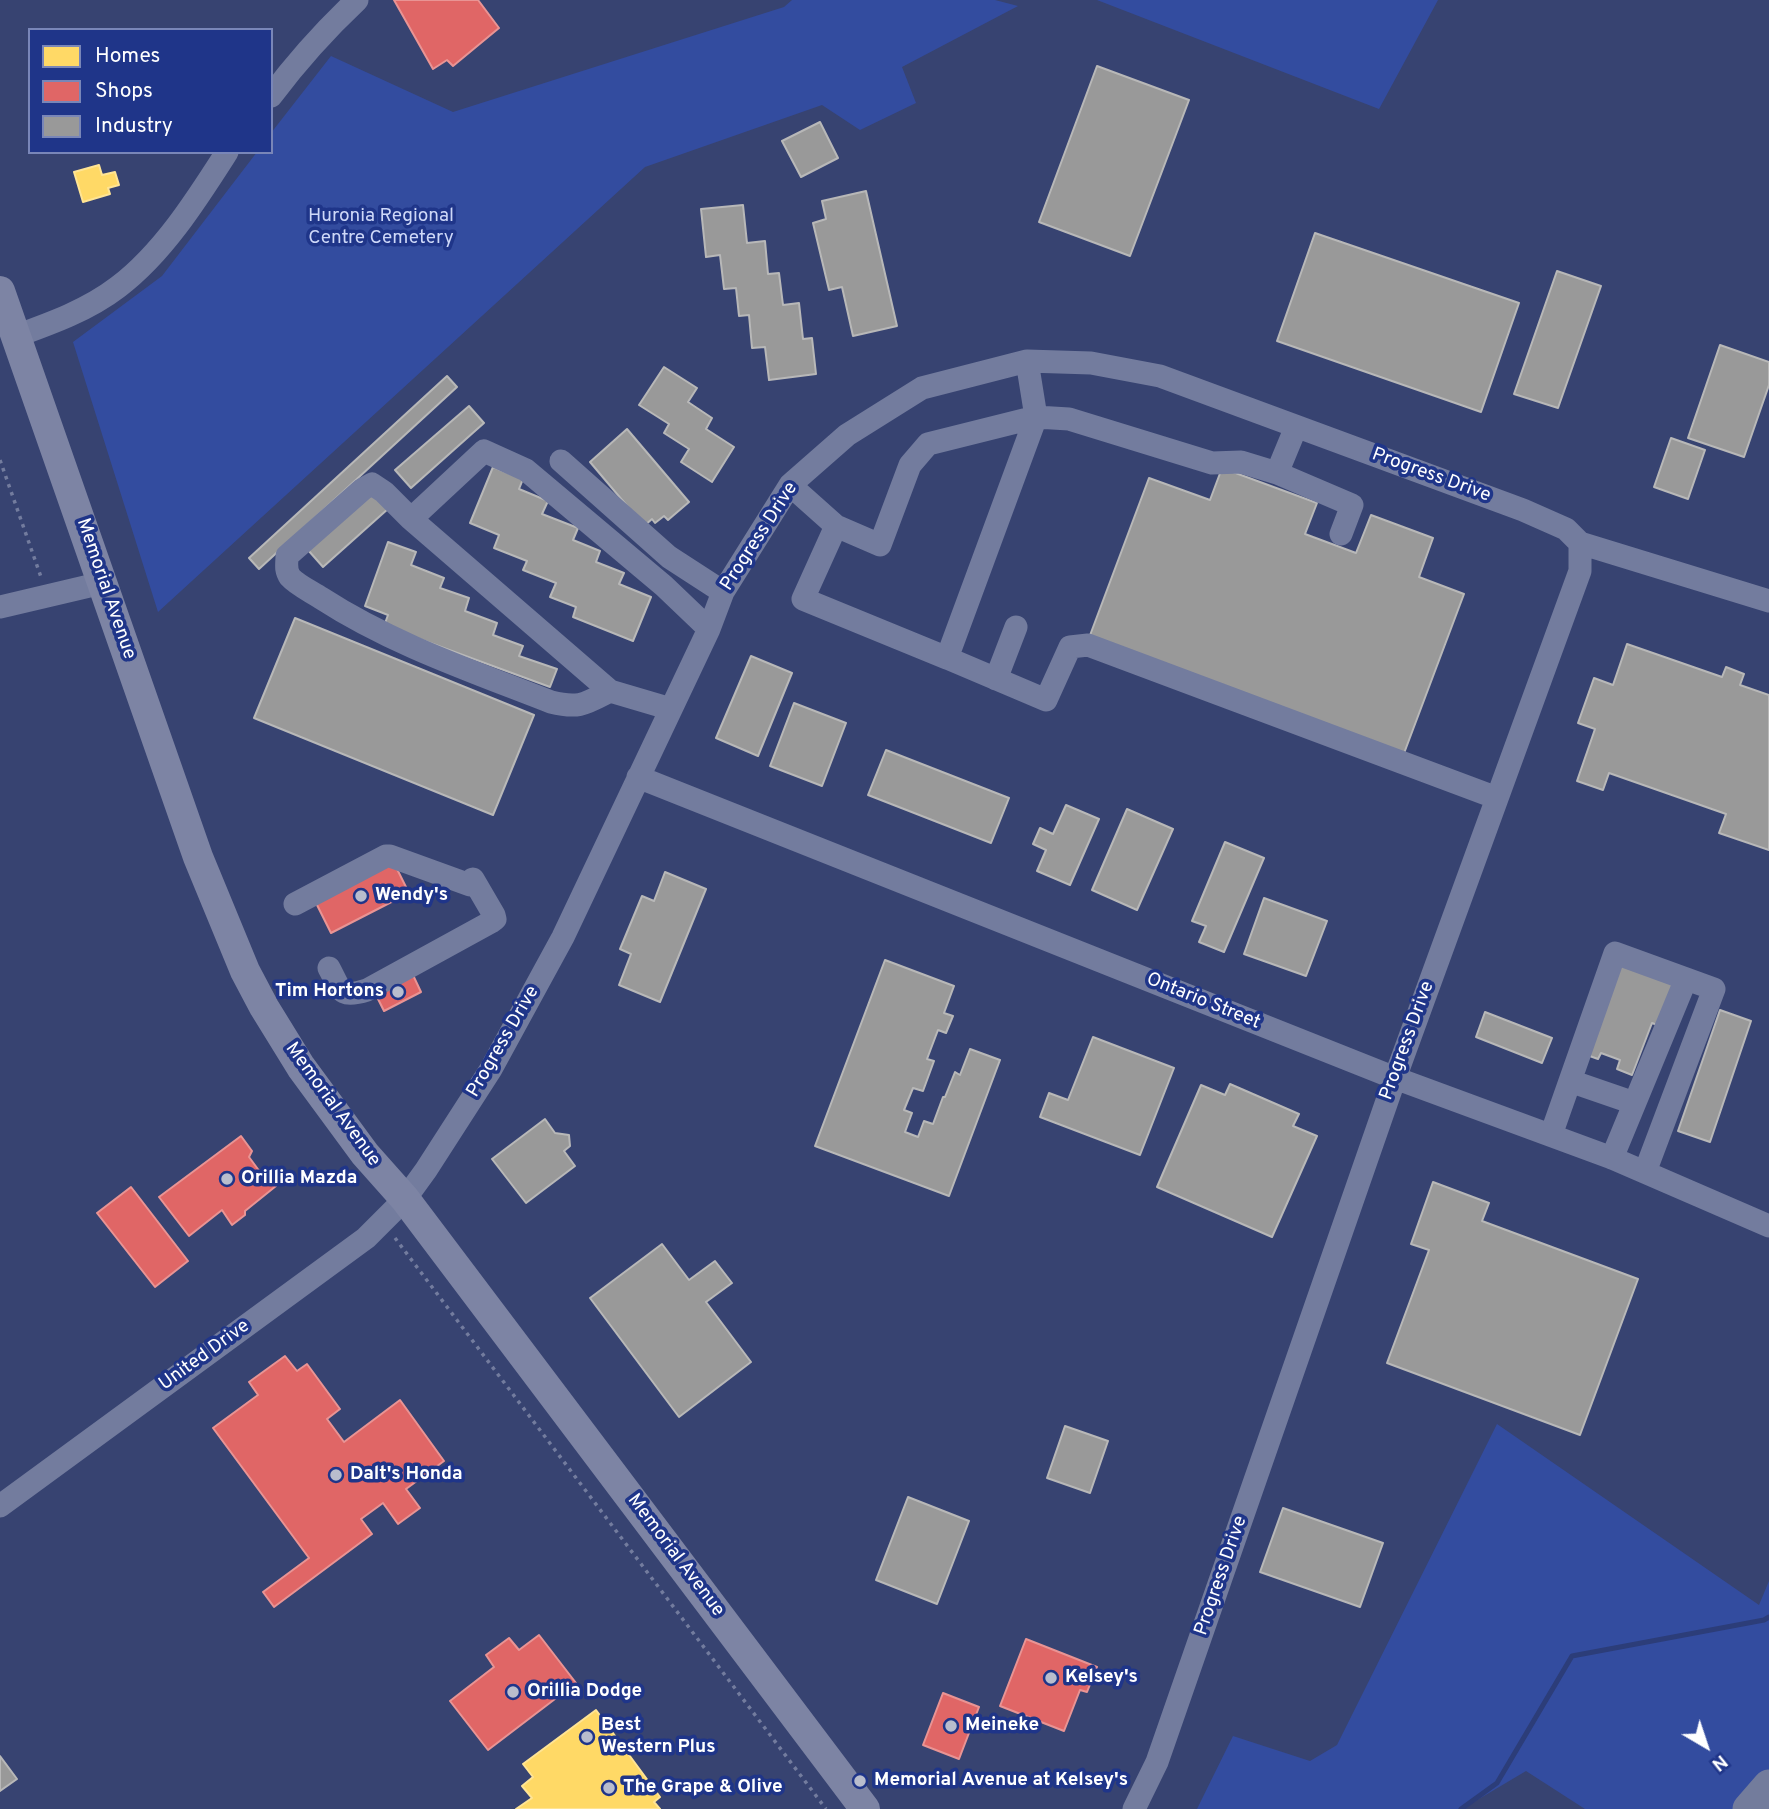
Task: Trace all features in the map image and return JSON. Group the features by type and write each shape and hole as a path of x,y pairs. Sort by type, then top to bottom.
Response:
{"highway":[{"path":"1749,1809 1769,1786"}],"main road":[{"name":"Memorial Avenue","path":"0,290 198,857 245,971 264,1007 301,1067 359,1146 405,1199 865,1809"}],"street":[{"path":"273,93 299,58 357,0"},
{"path":"16,336 62,319 119,286 151,257 200,195 226,154"},
{"path":"947,658 1036,417 1027,361"},
{"name":"Progress Drive","path":"405,1199 491,1069 563,937 709,629 723,592 789,485 847,435 922,388 1027,361 1091,363 1160,376 1523,510 1566,530 1580,543 1580,570 1395,1078 1157,1762 1134,1809"},
{"path":"789,485 836,526 880,545 910,465 928,444 1036,417 1069,419 1212,463 1241,462 1352,505 1341,534"},
{"path":"1277,474 1296,426"},
{"path":"411,519 484,451 526,470 664,586 709,629"},
{"path":"561,461 669,557 723,592"},
{"path":"610,691 587,704 568,706 551,702 410,647 377,632 291,577 286,568 287,556 372,484 610,691 671,709"},
{"path":"836,526 803,599 996,679 1046,699 1070,647 1088,645 1497,798"},
{"path":"1580,543 1769,601"},
{"path":"0,607 102,583"},
{"path":"996,679 1016,628"},
{"name":"Ontario Street","path":"638,777 1395,1078 1612,1158 1769,1226"},
{"path":"295,904 390,856 472,882 495,919 367,990 353,995 342,992 329,968"},
{"path":"1551,1135 1615,953 1714,989 1645,1172"},
{"path":"1612,1158 1686,979"},
{"path":"1570,1082 1634,1103"},
{"name":"United Drive","path":"0,1506 366,1238 405,1199"}],"path":[{"path":"0,460 48,595"},
{"path":"390,1230 826,1809"}],"green space":[{"name":"Huronia Regional Centre Cemetery","path":"792,0 995,0 1018,6 902,67 916,103 860,130 822,105 645,167 158,612 73,342 162,276 255,154 273,154 273,130 331,56 453,112 784,7"},
{"path":"1097,0 1438,0 1379,109"},
{"path":"1497,1424 1759,1605 1769,1581 1769,1809 1585,1809 1526,1771 1462,1809 1197,1809 1233,1736 1310,1761 1337,1745"}],"building: Homes":[{"path":"99,165 102,175 115,172 119,185 108,188 110,194 83,202 74,172"},
{"name":"Best Western Plus","path":"596,1710 660,1797 654,1802 660,1809 516,1809 532,1798 522,1786 533,1777 523,1764"}],"building: Shops":[{"path":"394,0 478,0 499,28 453,66 447,60 433,69"},
{"name":"Wendy's","path":"392,859 409,893 331,933 314,899"},
{"name":"Tim Hortons","path":"412,973 421,992 384,1011 374,991"},
{"name":"Orillia Mazda","path":"241,1136 252,1151 249,1157 260,1172 266,1171 276,1186 232,1225 222,1210 189,1236 159,1197"},
{"path":"131,1187 188,1261 155,1287 97,1213"},
{"name":"Dalt's Honda","path":"285,1356 297,1371 307,1364 340,1409 327,1419 344,1442 400,1400 444,1461 406,1489 420,1508 398,1524 383,1503 361,1519 372,1534 274,1607 263,1592 309,1558 213,1428 258,1395 249,1382"},
{"name":"Orillia Dodge","path":"539,1635 576,1683 488,1750 450,1701 494,1667 486,1655 509,1638 519,1650"},
{"name":"Kelsey's","path":"1026,1639 1097,1667 1087,1692 1080,1690 1064,1731 1000,1706"},
{"name":"Meineke","path":"943,1693 979,1707 959,1759 923,1745"}],"building: Industry":[{"path":"1097,66 1189,100 1130,256 1039,222"},
{"path":"820,122 838,158 801,177 782,141"},
{"path":"866,191 897,326 853,336 842,287 829,290 813,223 826,219 822,201"},
{"path":"743,205 747,243 765,241 768,274 779,273 783,305 799,303 803,339 812,338 816,374 769,380 765,347 752,348 749,315 739,316 736,288 724,289 720,255 706,257 701,209"},
{"path":"1315,233 1519,303 1481,412 1277,341"},
{"path":"1557,271 1601,286 1558,408 1514,394"},
{"path":"1720,345 1769,362 1769,385 1744,457 1688,438"},
{"path":"664,367 697,388 688,402 712,418 706,429 734,447 712,482 681,462 689,449 664,433 669,424 639,405"},
{"path":"447,376 457,387 259,569 249,558"},
{"path":"469,406 484,423 411,488 395,470"},
{"path":"627,429 689,502 668,520 664,516 655,523 652,519 644,526 590,462"},
{"path":"1671,438 1705,450 1688,499 1654,487"},
{"path":"493,467 523,479 519,489 548,501 542,514 578,528 573,540 600,551 596,562 624,573 619,584 651,597 633,641 573,617 576,607 550,597 556,583 523,570 527,561 494,548 499,535 470,523"},
{"path":"1222,468 1317,503 1305,534 1356,553 1371,515 1433,538 1419,577 1464,594 1403,756 1089,638 1149,478 1210,500"},
{"path":"374,492 389,508 323,567 308,550"},
{"path":"388,542 416,552 411,565 444,578 440,588 469,598 465,611 497,623 493,635 523,646 519,656 557,669 550,687 384,626 388,615 365,606"},
{"path":"295,618 534,715 493,815 254,718"},
{"path":"1627,644 1722,677 1726,667 1744,674 1740,685 1769,695 1769,850 1719,833 1726,814 1609,773 1603,790 1577,781 1595,729 1578,723 1594,678 1613,685"},
{"path":"751,656 792,673 758,756 716,738"},
{"path":"794,703 846,723 822,786 770,766"},
{"path":"886,750 1009,798 991,843 868,795"},
{"path":"1066,805 1099,819 1070,885 1037,871 1046,850 1033,844 1040,828 1053,834"},
{"path":"1127,809 1173,829 1137,910 1092,890"},
{"path":"1225,842 1264,858 1224,952 1199,942 1206,926 1192,921"},
{"path":"665,872 706,889 660,1002 619,985 631,954 620,949 642,896 654,901"},
{"path":"1264,898 1327,921 1306,976 1244,954"},
{"path":"885,960 954,986 944,1013 953,1016 946,1033 938,1030 927,1059 934,1061 923,1091 913,1088 904,1110 912,1113 905,1132 918,1137 924,1121 933,1124 955,1072 960,1075 970,1049 1000,1060 949,1196 815,1146"},
{"path":"1618,962 1681,985 1665,1028 1652,1023 1632,1075 1617,1069 1620,1060 1601,1053 1598,1059 1584,1054"},
{"path":"1720,1010 1751,1021 1710,1142 1678,1131"},
{"path":"1485,1012 1552,1038 1542,1063 1476,1037"},
{"path":"1093,1037 1174,1068 1140,1155 1040,1117 1049,1093 1068,1100"},
{"path":"1230,1084 1299,1114 1293,1126 1317,1136 1272,1237 1157,1187 1201,1085 1225,1095"},
{"path":"545,1119 555,1133 569,1135 570,1146 564,1151 575,1166 526,1203 492,1159"},
{"path":"1433,1182 1489,1203 1482,1221 1638,1279 1580,1435 1387,1363 1429,1250 1411,1244"},
{"path":"662,1244 689,1280 715,1261 732,1283 706,1302 751,1362 679,1417 590,1298"},
{"path":"1065,1426 1108,1441 1090,1493 1047,1478"},
{"path":"908,1497 969,1521 937,1604 876,1580"},
{"path":"1283,1508 1383,1543 1360,1607 1260,1572"},
{"path":"0,1756 17,1779 0,1791"}],"waterway":[{"path":"1461,1809 1497,1783 1572,1656 1769,1617"}],"place":[{"name":"Wendy's","path":"361,896"},
{"name":"Tim Hortons","path":"398,992"},
{"name":"Orillia Mazda","path":"227,1179"},
{"name":"Dalt's Honda","path":"336,1475"},
{"name":"Kelsey's","path":"1051,1678"},
{"name":"Orillia Dodge","path":"513,1692"},
{"name":"Meineke","path":"951,1726"},
{"name":"Best Western Plus","path":"587,1737"},
{"name":"Memorial Avenue at Kelsey's","path":"860,1781"},
{"name":"The Grape & Olive","path":"609,1788"}]}
